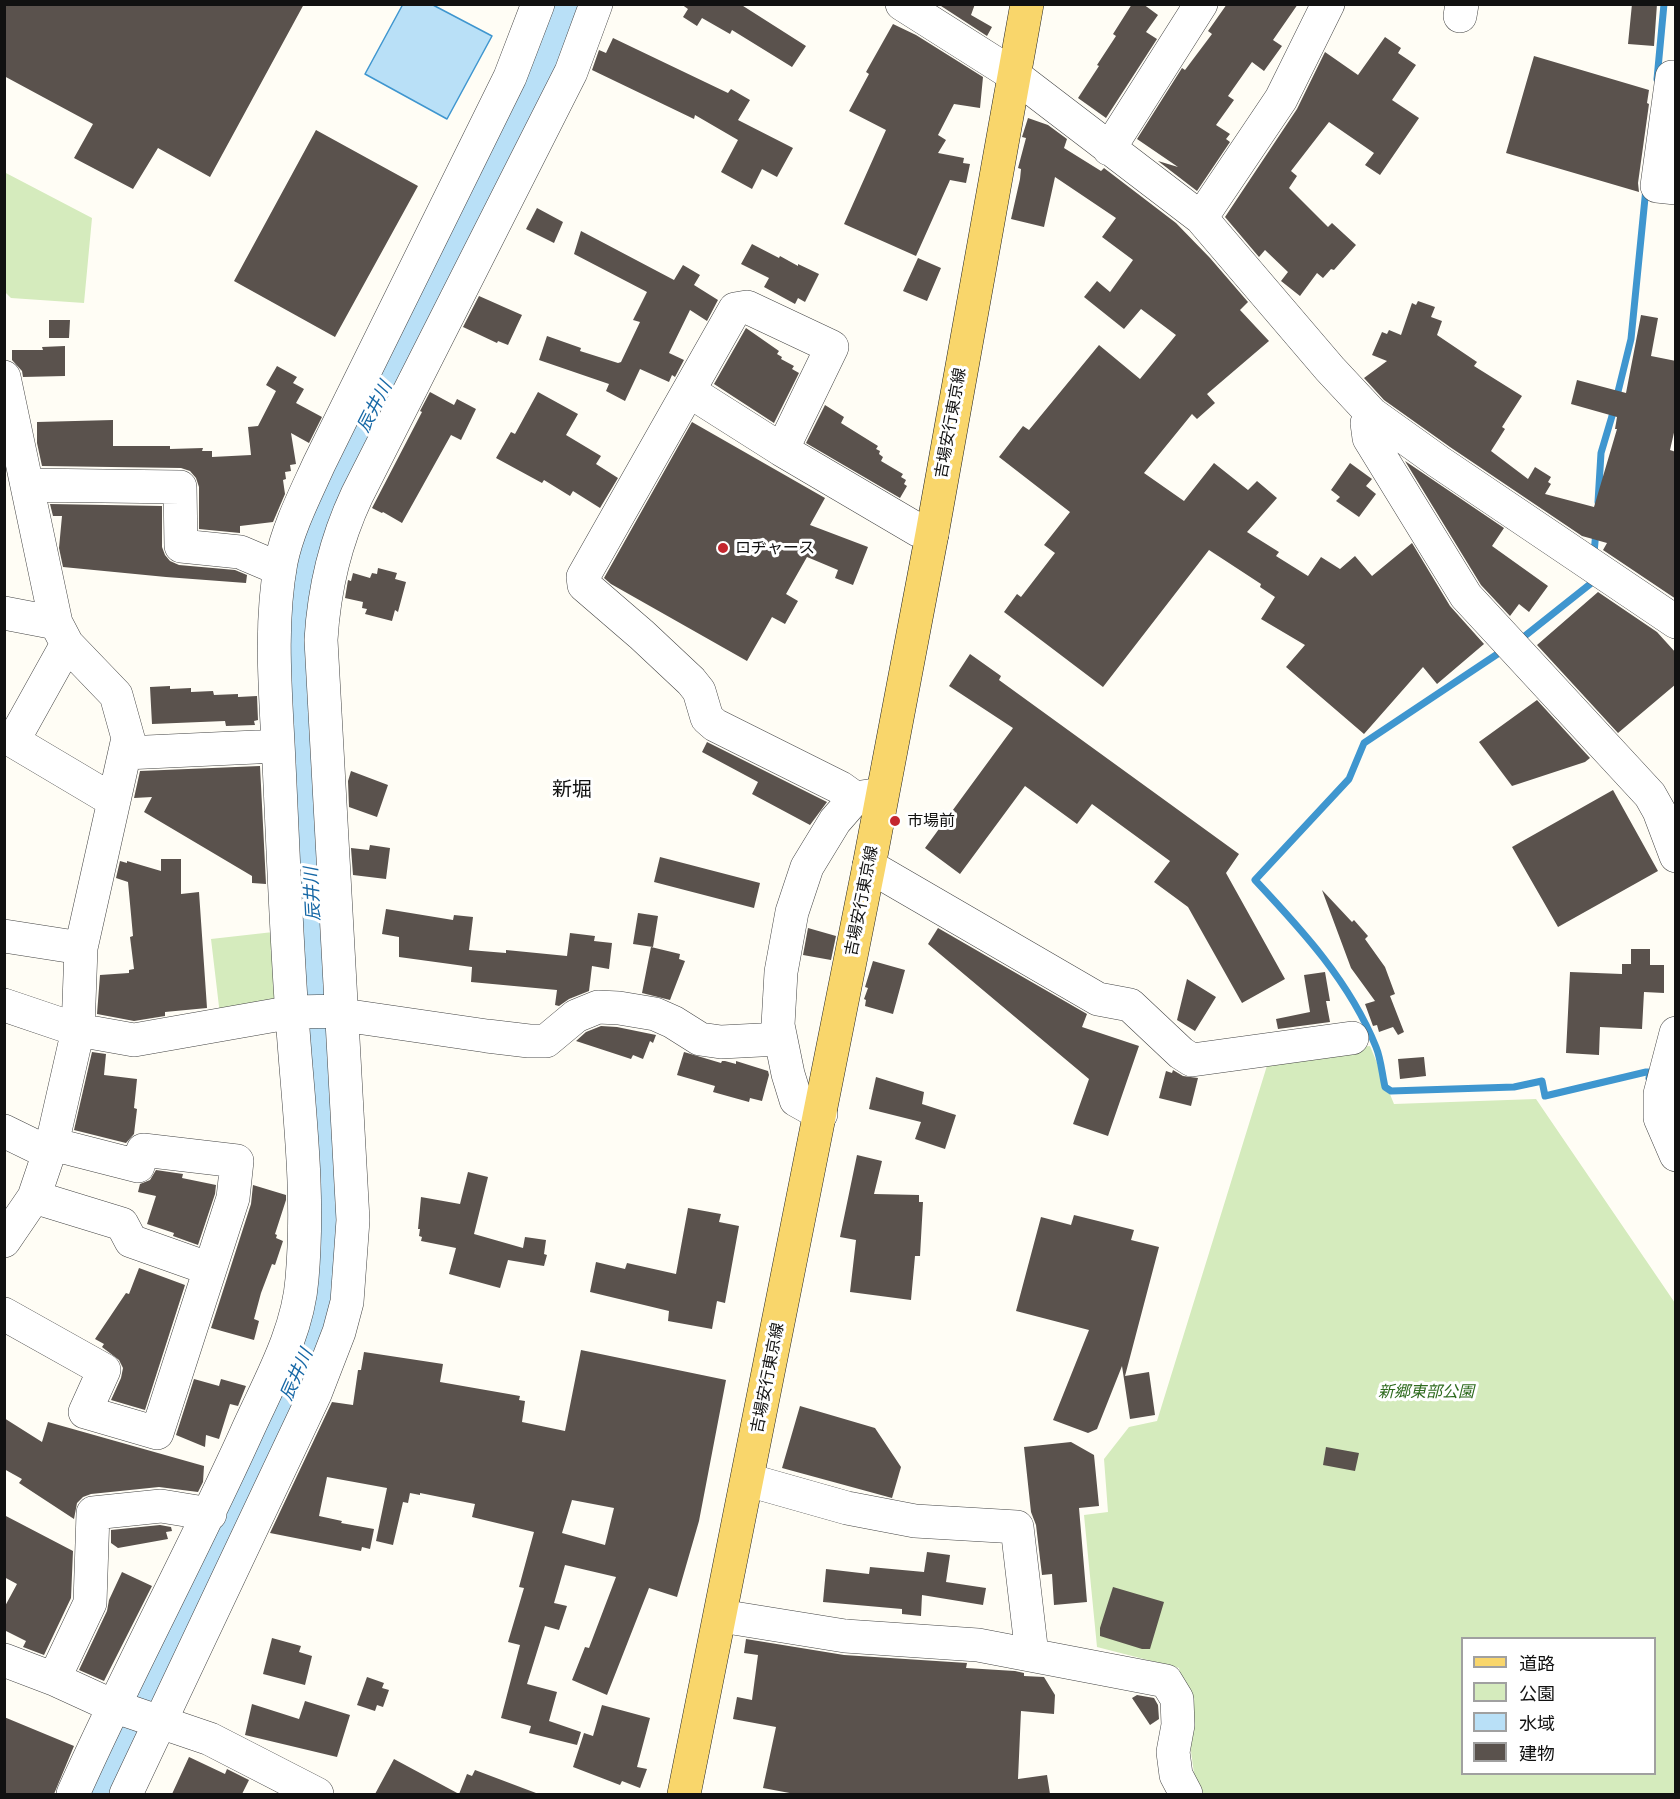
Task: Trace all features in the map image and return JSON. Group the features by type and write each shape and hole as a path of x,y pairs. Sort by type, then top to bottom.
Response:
{"main road":[{"name":"吉場安行東京線","path":"684,1794 869,867 869,796 932,534 1027,4"}],"street":[{"path":"72,1794 210,1514 286,1344 302,1283 306,1219 305,1156 292,1012 274,620 280,569 293,521 319,464 502,94 521,54 538,4"},
{"path":"126,1794 315,1394 339,1332 346,1302 353,1220 321,640 323,604 335,550 343,525 357,495 571,72 596,4"},
{"path":"902,4 1014,75 1201,218 1330,369 1372,414 1676,622"},
{"path":"1109,149 1201,4"},
{"path":"1201,218 1281,99 1328,4"},
{"path":"1676,78 1672,77 1658,186 1676,188"},
{"path":"782,450 832,347 747,307 735,309 582,577 584,585 691,681 699,691 707,718 715,725 841,788 869,796"},
{"path":"4,376 62,633 116,695 128,738 81,948 78,1030 50,1148 34,1197 5,1239"},
{"path":"689,391 782,450 918,530 932,534"},
{"path":"1372,414 1367,423 1369,438 1466,596 1650,795 1667,809 1676,856"},
{"path":"28,485 180,487 181,546 240,552 280,569"},
{"path":"4,613 62,633"},
{"path":"62,633 13,741 114,801"},
{"path":"124,753 278,746"},
{"path":"821,1114 796,1100 788,1074 778,1025 781,972 792,912 807,867 835,821 869,796"},
{"path":"869,867 1098,999 1130,1005 1181,1053 1192,1060 1352,1038"},
{"path":"4,936 81,948"},
{"path":"4,1005 78,1030 134,1040 292,1012 342,1012 487,1036 546,1041 576,1016 598,1007 655,1014 700,1039 721,1042 780,1039"},
{"path":"1676,1033 1660,1094 1660,1118 1676,1155"},
{"path":"4,1131 50,1148 138,1166 143,1150 237,1161 233,1198 157,1433 85,1412 104,1370 4,1314"},
{"path":"34,1197 122,1224 131,1241 210,1269"},
{"path":"748,1480 847,1508 915,1521 1017,1527 1032,1655"},
{"path":"54,1679 90,1603 93,1513 161,1506 210,1514"},
{"path":"721,1617 844,1636 978,1645 1166,1681 1177,1699 1178,1725 1173,1752 1176,1775 1186,1794"},
{"path":"4,1660 54,1679 116,1707 210,1739 317,1794"}],"green space":[{"path":"4,172 92,218 84,303 11,298 5,292"},
{"path":"282,931 283,997 220,1015 211,939"},
{"name":"新郷東部公園","path":"1370,1046 1394,1104 1536,1099 1675,1303 1675,1794 1197,1794 1179,1668 1097,1647 1084,1515 1108,1512 1104,1459 1129,1427 1157,1421 1270,1056"}],"water":[{"path":"403,4 433,5 492,36 447,119 365,74"}],"building":[{"path":"4,4 304,4 210,177 158,148 133,189 74,158 93,124 4,76"},
{"path":"681,4 740,4 806,46 792,67 732,30 730,34 702,18 697,26 683,17 688,9"},
{"path":"938,4 975,4 971,15 992,27 987,36"},
{"path":"1132,4 1143,4 1158,15 1146,32 1157,39 1106,118 1078,98 1099,66 1097,65 1116,36 1113,34"},
{"path":"1227,4 1298,4 1273,40 1282,46 1264,71 1252,62 1228,96 1234,100 1216,125 1230,134 1226,139 1230,142 1197,191 1158,161 1178,167 1137,139 1182,68 1185,70 1212,34 1208,31"},
{"path":"1632,4 1657,4 1654,46 1628,44"},
{"path":"893,24 916,35 983,77 980,108 954,104 938,135 946,140 938,153 964,158 963,163 970,164 966,183 950,180 916,256 844,224 886,130 849,111 869,74 866,72"},
{"path":"1385,37 1401,48 1398,53 1416,65 1392,100 1419,118 1380,175 1365,165 1374,153 1329,122 1291,171 1297,176 1289,188 1328,227 1332,223 1356,245 1334,270 1331,269 1323,278 1317,273 1300,296 1281,281 1288,272 1265,250 1259,257 1225,217 1297,109 1325,52 1358,75"},
{"path":"613,38 728,93 731,89 750,100 738,120 793,148 777,177 762,169 752,189 721,172 738,140 695,115 694,119 592,70 599,50 606,53"},
{"path":"1534,56 1649,90 1638,183 1639,192 1506,153"},
{"path":"1028,118 1048,125 1067,139 1064,148 1101,171 1104,168 1176,223 1248,302 1240,310 1269,341 1207,394 1215,403 1197,419 1192,414 1144,473 1184,501 1214,463 1248,490 1257,481 1277,498 1247,532 1279,552 1276,556 1308,576 1321,557 1340,569 1355,556 1372,576 1412,543 1450,606 1484,644 1437,684 1423,667 1364,734 1286,667 1305,645 1261,619 1275,597 1260,587 1261,584 1209,550 1103,687 1004,612 1017,594 1021,597 1055,553 1044,545 1070,512 999,457 1023,426 1029,430 1099,345 1140,379 1176,335 1141,309 1124,329 1084,297 1097,281 1110,292 1133,260 1102,237 1116,218 1055,177 1044,227 1011,219 1020,179 1021,169 1018,168 1026,138 1022,137"},
{"path":"316,130 418,186 335,337 234,281"},
{"path":"537,208 563,222 554,243 526,229"},
{"path":"581,231 674,280 683,265 700,275 694,285 718,300 707,321 690,310 669,353 684,360 675,377 672,375 669,382 640,369 625,401 606,391 609,384 539,360 547,336 581,348 580,351 621,362 640,322 633,320 647,292 574,254"},
{"path":"752,244 819,274 805,302 798,298 795,304 764,287 769,278 741,264"},
{"path":"918,258 941,268 927,301 903,291"},
{"path":"479,296 522,315 508,345 498,341 497,343 463,327"},
{"path":"1418,301 1435,307 1431,317 1442,321 1437,335 1477,362 1474,366 1522,396 1502,427 1505,429 1491,451 1528,479 1535,467 1551,477 1548,482 1551,484 1545,494 1594,507 1617,429 1615,429 1617,417 1571,404 1577,380 1626,393 1641,315 1658,318 1651,356 1676,361 1676,424 1670,450 1676,452 1676,599 1603,550 1607,543 1582,536 1450,447 1384,400 1364,378 1387,361 1372,355 1382,332 1387,334 1389,330 1401,335 1412,303 1416,305"},
{"path":"49,320 70,320 69,338 49,338"},
{"path":"746,328 779,351 777,354 782,357 781,359 794,366 792,369 799,373 774,423 714,384"},
{"path":"65,346 65,376 23,377 22,371 12,360 12,350 43,350 42,347"},
{"path":"277,366 297,377 293,383 304,389 296,403 322,417 309,443 291,433 296,464 290,465 291,471 285,472 286,479 283,480 285,494 273,522 240,526 240,533 199,529 199,487 190,471 181,468 42,466 37,443 37,422 113,420 113,446 203,448 202,451 212,451 212,457 251,455 248,427 258,426 276,391 266,385"},
{"path":"430,392 454,405 457,399 476,409 461,440 451,435 402,523 372,508"},
{"path":"538,392 578,414 566,435 601,456 596,464 618,478 600,508 573,491 570,496 544,480 542,483 496,458 511,432 515,434"},
{"path":"825,405 844,417 841,423 878,446 876,449 883,457 881,461 903,474 901,477 906,480 904,484 907,486 900,498 806,443"},
{"path":"692,422 825,498 810,525 868,547 853,585 835,578 838,570 807,557 786,594 798,601 785,624 772,617 747,661 604,578"},
{"path":"1405,461 1504,528 1492,546 1548,586 1529,612 1519,604 1510,616 1481,585"},
{"path":"1350,463 1372,479 1366,486 1376,494 1359,517 1336,501 1340,497 1331,490"},
{"path":"50,504 162,506 162,547 170,561 179,565 235,570 247,575 246,583 63,567 59,548 62,516 53,516"},
{"path":"378,568 397,573 395,579 406,582 398,612 395,610 392,621 365,614 367,609 362,608 363,602 345,598 348,580 351,581 353,573 370,578 372,573 377,574"},
{"path":"1598,592 1657,632 1676,653 1676,684 1618,733 1537,645"},
{"path":"970,654 1001,676 999,680 1239,854 1226,873 1285,979 1242,1003 1188,907 1154,882 1170,861 1092,804 1077,824 1025,786 960,874 925,848 1013,728 949,686"},
{"path":"170,686 170,689 191,688 191,692 213,691 214,695 257,696 258,720 254,721 255,725 226,726 225,721 152,724 150,687"},
{"path":"1537,700 1590,758 1585,762 1512,786 1479,742"},
{"path":"707,742 827,802 810,825 752,794 758,782 702,752"},
{"path":"260,766 266,884 252,883 252,876 144,812 152,797 134,798 140,771"},
{"path":"351,771 388,785 377,817 349,807 348,781"},
{"path":"1613,790 1658,871 1558,927 1512,847"},
{"path":"370,845 390,848 386,879 353,875 351,848 369,850"},
{"path":"660,857 760,883 754,908 654,882"},
{"path":"161,859 181,859 181,894 199,892 207,1008 165,1012 165,1016 134,1021 97,1014 100,975 129,973 129,970 134,969 128,882 116,878 120,861 161,871"},
{"path":"1322,890 1368,936 1365,939 1385,967 1395,994 1390,996 1404,1032 1398,1035 1393,1027 1379,1032 1377,1025 1373,1026 1365,1004 1375,1001 1351,968"},
{"path":"386,909 453,920 454,915 473,917 469,950 506,953 506,950 567,956 570,933 595,936 594,941 612,943 609,969 592,966 589,991 559,1006 555,1005 557,990 471,982 472,967 399,957 399,937 382,934"},
{"path":"638,913 658,916 653,947 633,944"},
{"path":"808,928 836,936 831,960 803,955"},
{"path":"938,928 1087,1014 1082,1027 1139,1046 1108,1136 1073,1124 1089,1079 928,944"},
{"path":"651,947 680,954 679,959 685,961 670,1000 642,993"},
{"path":"1631,949 1650,949 1650,965 1664,965 1664,993 1644,992 1642,1029 1600,1027 1599,1055 1566,1053 1570,972 1622,974 1622,964 1631,964"},
{"path":"873,961 905,970 893,1014 865,1006 866,1000 864,999 868,988 865,987"},
{"path":"1325,972 1330,1001 1326,1001 1330,1022 1278,1029 1276,1019 1310,1012 1304,975"},
{"path":"1187,979 1216,997 1195,1031 1177,1020"},
{"path":"601,1026 656,1035 653,1043 650,1041 643,1059 633,1055 631,1059 576,1041 586,1032"},
{"path":"92,1052 106,1054 104,1075 137,1079 134,1134 126,1143 74,1130"},
{"path":"684,1052 721,1063 725,1061 736,1064 736,1061 768,1071 762,1101 750,1098 749,1102 713,1092 715,1086 677,1075"},
{"path":"1424,1057 1426,1076 1400,1079 1398,1059"},
{"path":"1173,1070 1183,1076 1198,1078 1191,1106 1159,1098 1166,1071 1172,1073"},
{"path":"876,1077 924,1092 922,1104 956,1115 945,1149 915,1139 921,1122 869,1109"},
{"path":"857,1155 882,1161 874,1194 919,1195 919,1202 923,1202 920,1256 915,1256 911,1300 850,1292 856,1240 840,1237"},
{"path":"156,1170 183,1174 182,1178 216,1185 198,1245 173,1236 174,1233 147,1224 156,1196 138,1192 140,1184 150,1180"},
{"path":"468,1172 488,1177 474,1234 523,1248 525,1237 546,1240 544,1254 547,1255 544,1266 508,1260 500,1288 449,1274 456,1248 421,1241 420,1229 418,1229 421,1197 460,1204"},
{"path":"253,1185 286,1195 275,1234 276,1238 283,1241 275,1265 272,1264 261,1293 254,1319 259,1321 254,1340 211,1328 251,1204"},
{"path":"688,1208 721,1214 719,1222 739,1226 725,1303 717,1301 712,1329 668,1321 669,1311 590,1292 596,1262 625,1269 627,1263 676,1274"},
{"path":"1074,1215 1134,1230 1131,1240 1159,1247 1125,1376 1149,1372 1155,1415 1130,1419 1122,1366 1097,1429 1088,1433 1053,1420 1089,1330 1016,1311 1041,1217 1071,1225"},
{"path":"139,1268 185,1285 145,1410 111,1400 123,1368 119,1360 102,1347 104,1344 95,1339 126,1293 129,1294"},
{"path":"581,1350 726,1380 699,1521 677,1597 649,1588 607,1695 572,1680 585,1647 589,1648 616,1577 565,1565 554,1603 567,1606 559,1630 545,1626 527,1684 557,1692 549,1721 581,1732 577,1745 529,1733 531,1726 501,1718 520,1645 508,1642 524,1588 519,1587 534,1532 472,1517 475,1504 410,1493 408,1503 403,1502 393,1545 376,1541 387,1488 327,1477 319,1516 374,1529 370,1549 362,1547 361,1551 270,1533 332,1402 353,1405 358,1370 361,1370 364,1352 443,1364 440,1382 520,1396 519,1400 525,1401 522,1422 565,1431","holes":["572,1500 614,1508 605,1545 562,1533"]},
{"path":"194,1379 219,1386 221,1379 246,1386 238,1406 230,1404 219,1439 206,1435 205,1447 176,1435"},
{"path":"800,1406 875,1428 901,1467 892,1498 782,1468"},
{"path":"4,1418 42,1442 48,1422 204,1466 203,1482 198,1492 159,1487 91,1494 83,1497 77,1503 74,1519 19,1483 22,1479 4,1469"},
{"path":"1071,1442 1094,1455 1099,1506 1079,1508 1087,1602 1054,1605 1052,1574 1042,1575 1036,1525 1031,1512 1024,1447"},
{"path":"1326,1447 1359,1453 1355,1471 1323,1465"},
{"path":"4,1515 73,1551 71,1598 44,1655 23,1647 26,1641 4,1630 4,1608 17,1584 4,1577"},
{"path":"160,1525 171,1527 172,1531 166,1532 168,1539 118,1548 111,1543 111,1530"},
{"path":"927,1552 950,1555 946,1582 986,1588 983,1605 922,1595 921,1616 902,1614 902,1609 823,1602 826,1569 869,1574 870,1567 924,1572"},
{"path":"122,1572 152,1586 104,1681 79,1670 107,1611 109,1600"},
{"path":"1113,1587 1164,1602 1150,1649 1142,1649 1100,1636 1100,1628"},
{"path":"272,1638 301,1646 299,1652 312,1656 305,1685 263,1674"},
{"path":"746,1639 844,1655 967,1663 966,1668 1015,1671 1024,1673 1024,1676 1044,1677 1055,1695 1054,1714 1021,1711 1018,1779 1047,1775 1050,1794 795,1794 763,1788 776,1727 733,1719 737,1697 752,1700 758,1655 744,1653"},
{"path":"367,1677 384,1683 382,1688 389,1690 383,1707 377,1705 375,1711 357,1705"},
{"path":"1137,1695 1154,1698 1158,1705 1159,1719 1150,1725 1132,1698"},
{"path":"305,1701 350,1715 337,1757 245,1735 252,1704 299,1719"},
{"path":"602,1705 650,1718 637,1767 647,1769 640,1788 622,1781 620,1785 573,1767 584,1733 593,1736"},
{"path":"4,1717 74,1746 54,1794 4,1794"},
{"path":"189,1757 225,1774 227,1769 249,1780 242,1794 172,1794"},
{"path":"394,1759 459,1794 375,1794"},
{"path":"475,1770 536,1793 536,1794 459,1794 467,1774 472,1776"}],"waterway":[{"name":"辰井川","path":"99,1794 174,1642 309,1351 325,1290 331,1198 324,1108 317,928 307,833 297,611 307,556 327,501 518,129 554,48 567,4"},
{"path":"1657,79 1664,4"},
{"path":"1598,502 1601,453 1631,339 1646,188"},
{"path":"1594,553 1596,531"},
{"path":"1521,639 1594,581"},
{"path":"1502,651 1364,743 1349,779 1255,880 1307,938 1339,979 1365,1023 1376,1047 1385,1087 1391,1091 1514,1087 1542,1081 1545,1096 1646,1072 1650,1072 1649,1078"}],"place":[{"name":"ロヂャース","path":"723,548"},
{"name":"市場前","path":"895,821"}],"district":[{"name":"新堀","path":"572,790"}]}
